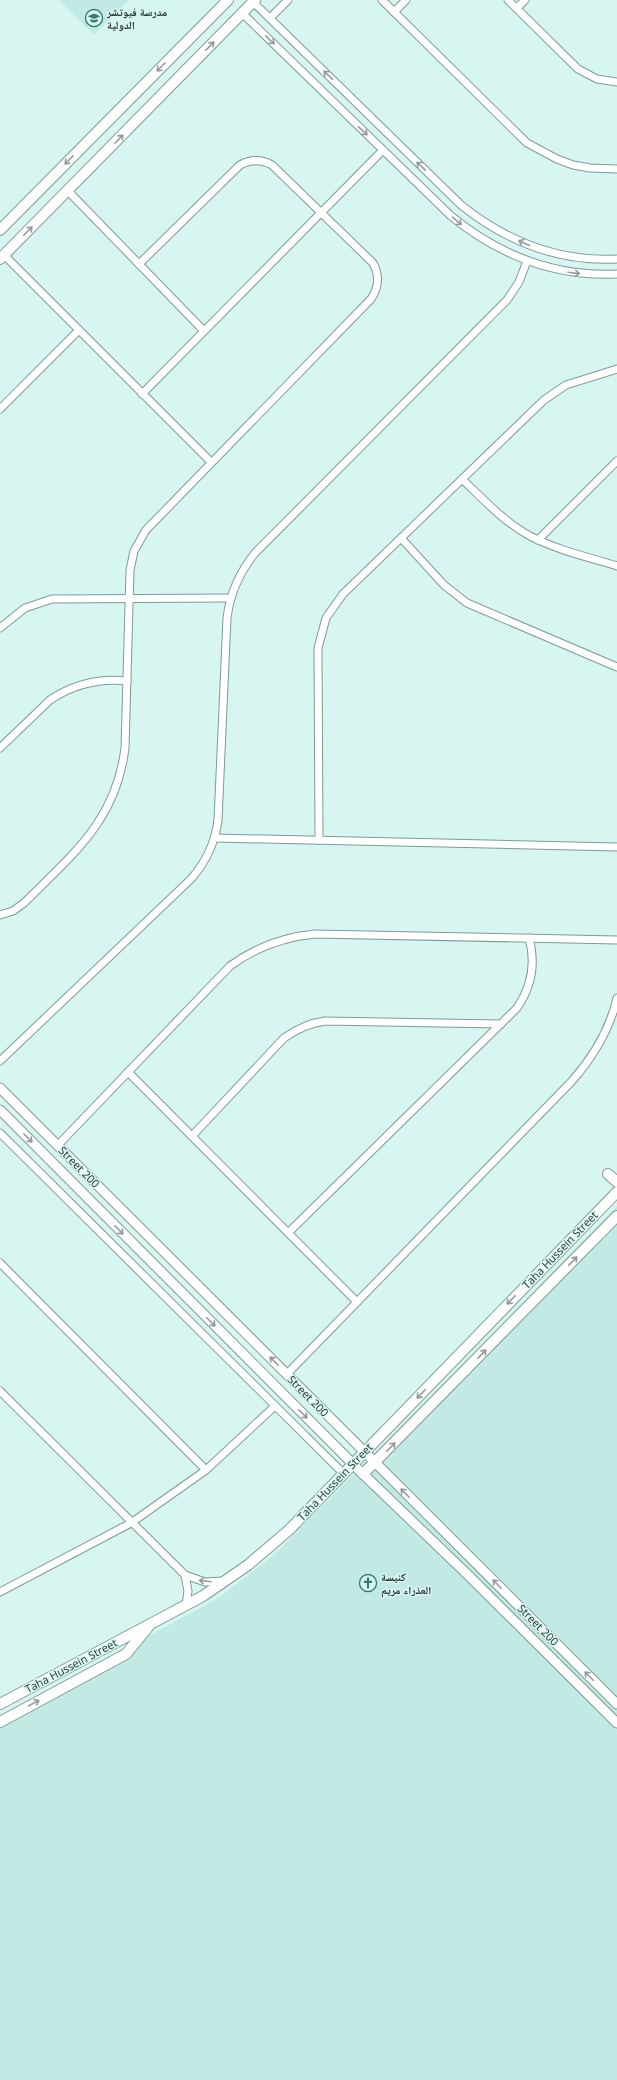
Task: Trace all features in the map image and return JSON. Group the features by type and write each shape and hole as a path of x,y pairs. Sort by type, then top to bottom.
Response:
{"main road":[{"path":"0,230 228,0"},
{"path":"2,257 254,1"},
{"path":"608,1174 617,1182"},
{"name":"Taha Hussein Street","path":"0,1704 186,1606 226,1581 289,1530 617,1192"},
{"name":"Taha Hussein Street","path":"363,1474 617,1216"},
{"name":"Taha Hussein Street","path":"0,1722 126,1654 150,1624"}],"street":[{"path":"270,18 288,0"},
{"path":"382,0 527,143 546,155 573,165 590,168 617,169"},
{"path":"394,12 406,0"},
{"path":"508,0 578,68 597,79 617,82"},
{"path":"517,8 525,0"},
{"path":"254,1 461,205 483,221 507,235 550,253 585,259 617,259"},
{"path":"242,13 462,225 487,242 527,261 564,272 583,274 617,274"},
{"path":"142,394 383,150"},
{"path":"0,915 13,911 24,903 87,840 102,819 114,796 124,760 129,598 132,561 142,536 211,462 374,294 378,278 373,263 272,165 258,160 249,161 240,165 139,264"},
{"path":"68,191 204,331"},
{"path":"2,257 79,330 211,462"},
{"path":"0,1061 191,879 204,863 215,838 218,820 226,618 230,598 238,578 255,553 507,300 519,282 527,261"},
{"path":"0,409 79,330"},
{"path":"319,840 317,659 319,638 326,618 337,601 544,400 566,385 617,369"},
{"path":"538,540 617,461"},
{"path":"462,479 512,524 538,540 617,566"},
{"path":"401,538 447,588 467,603 617,667"},
{"path":"0,628 18,612 42,601 61,599 230,598"},
{"path":"0,748 50,700 63,691 78,685 97,681 127,681"},
{"path":"215,838 617,847"},
{"path":"58,1145 230,966 251,952 274,942 315,934 617,940"},
{"path":"288,1233 517,1008 529,985 533,961 529,938"},
{"path":"287,1374 580,1072 601,1040 617,998"},
{"path":"192,1136 284,1038 310,1024 325,1021 501,1024"},
{"path":"128,1072 357,1302"},
{"name":"Street 200","path":"0,1088 617,1704"},
{"name":"Street 200","path":"0,1110 363,1474 469,1576 617,1723"},
{"path":"0,1133 344,1474"},
{"path":"0,1263 206,1470"},
{"path":"0,1392 185,1576 205,1582 226,1581"},
{"path":"0,1592 131,1523 206,1470 275,1406"},
{"path":"185,1576 188,1591 186,1606"}],"shaded area":[{"name":"مدرسة فيوتشر الدولية","path":"59,0 129,0 94,35"},
{"path":"617,1206 617,2080 0,2080 0,1718 218,1598 275,1554"}],"place":[{"name":"مدرسة فيوتشر الدولية","path":"94,18"},
{"name":"كنيسة العذراء مريم","path":"368,1583"}]}
